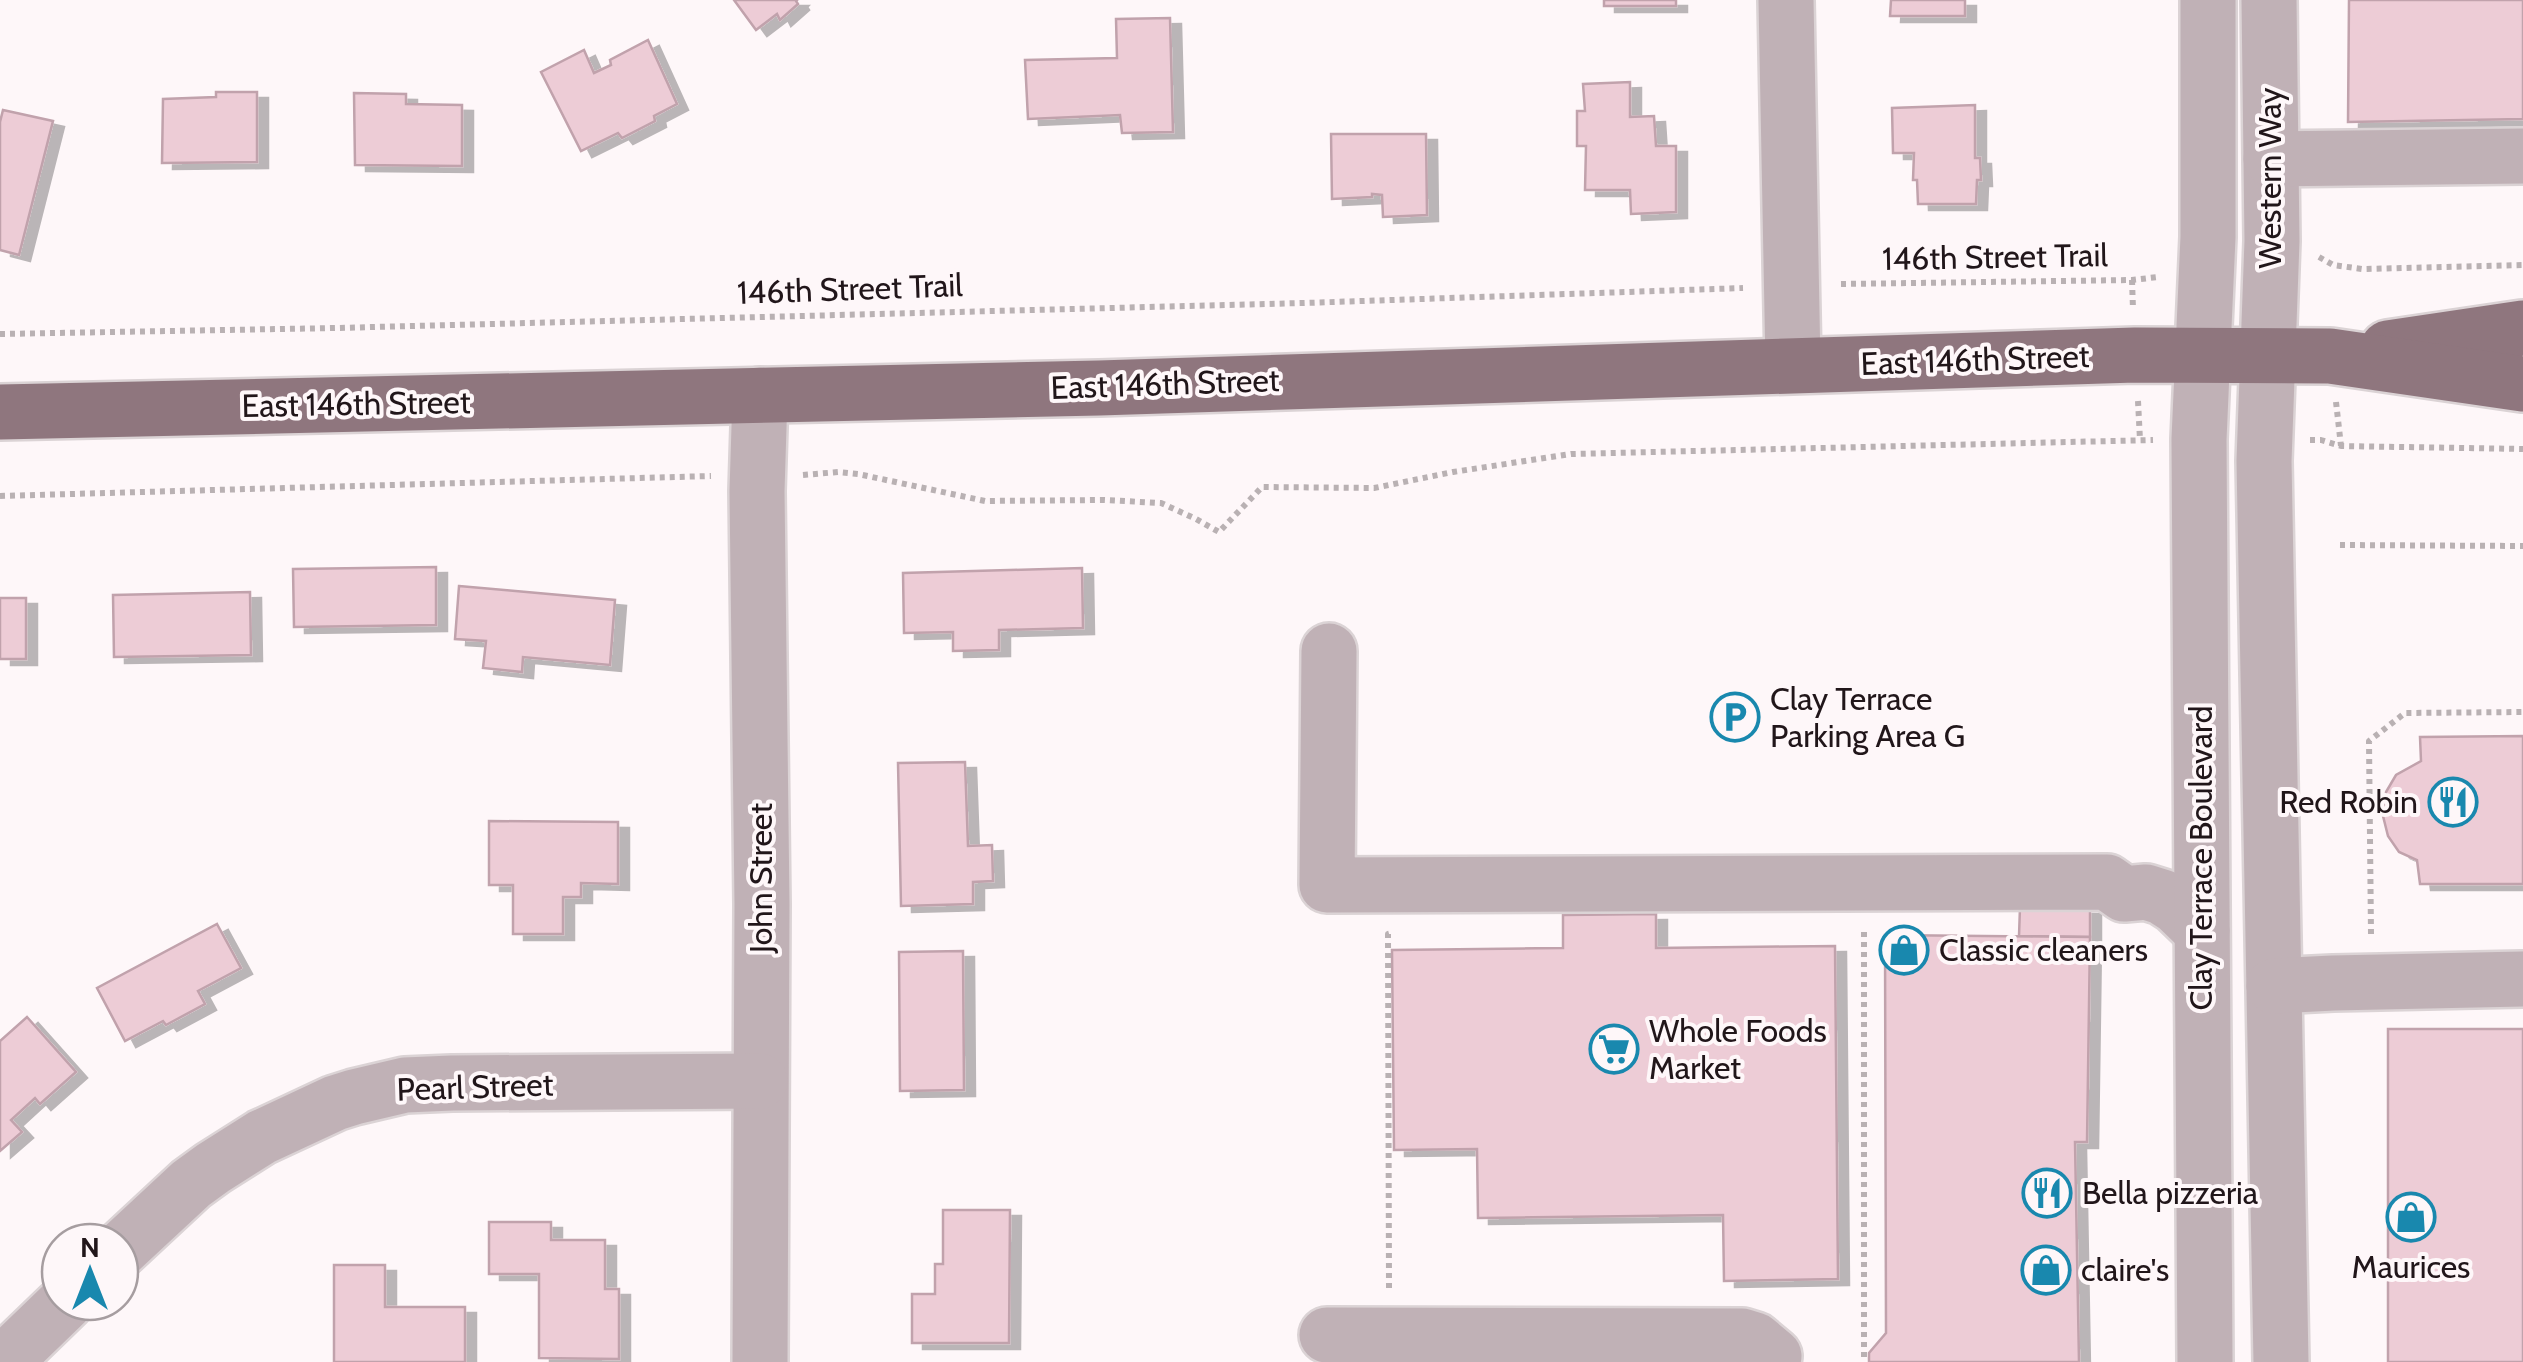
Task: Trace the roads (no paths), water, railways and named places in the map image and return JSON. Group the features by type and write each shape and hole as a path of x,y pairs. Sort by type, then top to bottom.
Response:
{"main road":[{"name":"East 146th Street","path":"0,412 1099,388 2202,354 2330,356 2523,328"},
{"name":"East 146th Street","path":"2330,356 2523,384"}],"street":[{"path":"1786,0 1793,365"},
{"name":"Western Way","path":"2202,354 2208,237 2208,0"},
{"name":"Western Way","path":"2268,356 2272,241 2270,0"},
{"path":"2271,159 2523,156"},
{"name":"Clay Terrace Boulevard","path":"2202,354 2199,440 2205,1362"},
{"path":"2268,356 2264,462 2282,1362"},
{"name":"John Street","path":"760,395 760,1362"},
{"path":"1329,651 1327,885 2106,882 2124,894 2146,892 2162,897 2202,932"},
{"path":"2106,882 2121,865 2201,868 2227,882 2240,904 2244,1104 2282,1289"},
{"path":"2274,986 2523,979"},
{"name":"Pearl Street","path":"140,1231 212,1168 262,1137 354,1097 405,1086 452,1083 760,1081"},
{"path":"4,1362 45,1322"},
{"path":"1328,1335 1742,1336 1755,1340 1774,1356"}],"place":[{"name":"Clay Terrace Parking Area G","path":"1735,717"},
{"name":"Red Robin","path":"2453,802"},
{"name":"Classic cleaners","path":"1904,950"},
{"name":"Whole Foods Market","path":"1614,1049"},
{"name":"Bella pizzeria","path":"2047,1193"},
{"name":"Maurices","path":"2411,1217"},
{"name":"claire's","path":"2046,1270"}]}
